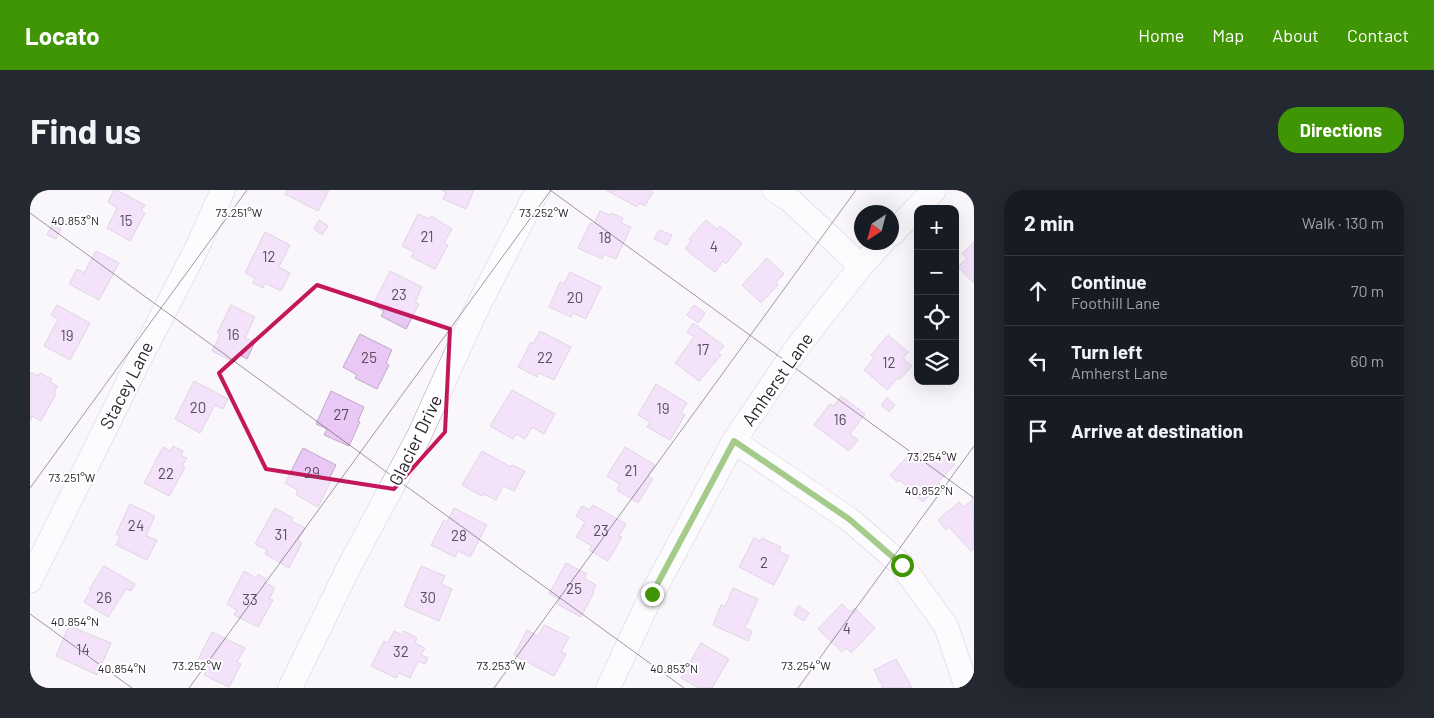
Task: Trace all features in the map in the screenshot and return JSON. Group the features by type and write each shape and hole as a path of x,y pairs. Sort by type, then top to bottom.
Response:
{"street":[{"name":"Stacey Lane","path":"30,581 137,364 195,252 223,190"},
{"name":"Glacier Drive","path":"290,688 349,567 418,438 478,306 538,190"},
{"path":"774,190 790,200 861,266"},
{"path":"899,227 934,190"},
{"name":"Amherst Lane","path":"608,688 656,586 734,441 796,348 861,266 876,250"},
{"path":"734,441 849,519 902,565 946,626 967,688"}],"highlighted area":[{"path":"317,285 450,329 445,432 394,489 266,469 219,373"}],"building":[{"path":"114,190 145,205 141,211 145,213 130,241 107,228 117,208 108,202"},
{"path":"287,190 329,190 318,211 285,194"},
{"path":"441,190 474,190 466,209 443,199 446,192"},
{"path":"606,190 650,190 653,192 645,206 639,203 637,207"},
{"path":"600,211 623,218 621,223 631,227 616,259 604,254 602,259 578,248 590,223 594,224"},
{"path":"418,214 430,219 431,216 452,229 444,243 448,245 435,269 411,257 414,252 402,246"},
{"path":"319,220 328,226 322,235 314,229"},
{"path":"706,220 717,229 720,226 742,243 726,264 723,261 715,272 685,249 691,241 689,239"},
{"path":"52,225 61,229 56,239 47,235"},
{"path":"659,230 672,235 667,245 654,239"},
{"path":"265,232 290,245 279,267 290,273 281,291 265,283 263,288 253,283 255,278 245,273"},
{"path":"974,242 974,283 959,268 967,258 962,254"},
{"path":"96,251 119,263 99,300 69,284 77,269 84,273"},
{"path":"767,258 784,274 776,282 778,285 761,303 742,285"},
{"path":"390,271 422,287 415,302 419,304 406,329 381,316 384,311 373,305"},
{"path":"570,272 601,287 586,319 573,313 571,317 549,307 560,282 564,284"},
{"path":"57,305 90,323 70,360 44,346 58,319 51,315"},
{"path":"231,305 255,317 245,338 255,342 247,359 238,354 234,362 212,351 220,335 217,333"},
{"path":"694,305 705,313 698,323 687,315"},
{"path":"693,323 724,346 718,353 721,355 699,381 675,363 694,337 687,332"},
{"path":"540,331 571,347 554,380 539,373 537,377 518,367 531,342 533,344"},
{"path":"360,334 392,350 386,363 389,365 377,389 355,378 357,375 343,367"},
{"path":"888,335 908,352 903,358 912,366 887,390 864,370 874,358 871,355"},
{"path":"30,372 39,376 40,373 52,379 50,382 57,386 54,393 56,394 41,421 32,416 30,421"},
{"path":"194,381 228,399 223,409 215,405 200,433 175,419"},
{"path":"656,384 687,403 681,413 685,415 670,440 647,427 650,422 638,415"},
{"path":"512,390 555,414 544,434 532,427 525,439 516,434 513,439 490,426"},
{"path":"331,391 364,407 358,421 360,422 349,446 324,435 327,429 316,424"},
{"path":"841,396 865,414 850,434 858,440 849,451 814,425 830,404 834,406"},
{"path":"887,398 895,405 889,412 881,405"},
{"path":"173,446 183,451 181,456 187,458 182,466 185,468 169,496 144,483 163,447 170,451"},
{"path":"625,447 655,465 648,475 653,479 638,503 617,490 620,484 607,476"},
{"path":"303,448 336,465 329,479 331,481 318,507 296,495 298,490 285,483"},
{"path":"482,451 511,467 512,465 525,471 514,491 503,486 496,500 484,494 482,496 462,485"},
{"path":"921,451 932,461 941,452 955,464 938,482 940,485 923,502 900,480 897,482 890,475 908,456 912,460"},
{"path":"973,499 974,549 971,551 949,527 946,530 938,520 959,502 964,507"},
{"path":"130,504 155,516 146,536 157,540 147,560 116,545 120,536 116,534"},
{"path":"593,505 626,524 619,536 622,537 608,561 589,550 592,546 576,537 585,522 576,516 582,506 590,510"},
{"path":"275,508 293,518 291,521 305,528 298,540 302,543 289,568 265,554 267,550 255,544"},
{"path":"454,508 487,525 470,557 458,551 455,557 431,545 444,520 447,522"},
{"path":"754,538 760,541 762,538 781,547 779,551 789,556 774,585 739,567"},
{"path":"566,563 587,574 584,578 596,585 581,617 557,604 560,599 549,594"},
{"path":"104,566 135,584 131,591 126,589 108,617 84,602 91,590 89,589"},
{"path":"421,566 445,576 441,584 452,589 439,621 404,606"},
{"path":"244,571 256,578 258,574 266,579 264,582 275,588 269,599 273,600 258,627 234,615 237,610 227,604"},
{"path":"733,588 758,599 745,628 752,631 748,641 713,625 721,605 725,606"},
{"path":"842,604 850,612 855,608 875,628 851,653 847,648 842,652 818,629"},
{"path":"798,606 809,613 804,621 794,615"},
{"path":"544,625 569,637 561,652 566,654 554,676 514,655 527,630 538,636"},
{"path":"69,626 111,643 97,675 56,656"},
{"path":"394,631 402,635 404,631 417,638 415,643 425,648 421,655 428,658 425,664 418,661 410,678 399,673 396,678 371,666 384,641 388,643"},
{"path":"212,632 245,648 237,662 241,664 229,687 204,675 207,670 195,665"},
{"path":"701,643 729,659 712,688 699,688 681,678"},
{"path":"896,659 912,688 881,688 883,687 874,670"}],"route":[{"path":"652,594 734,441 849,519 902,565"}]}
